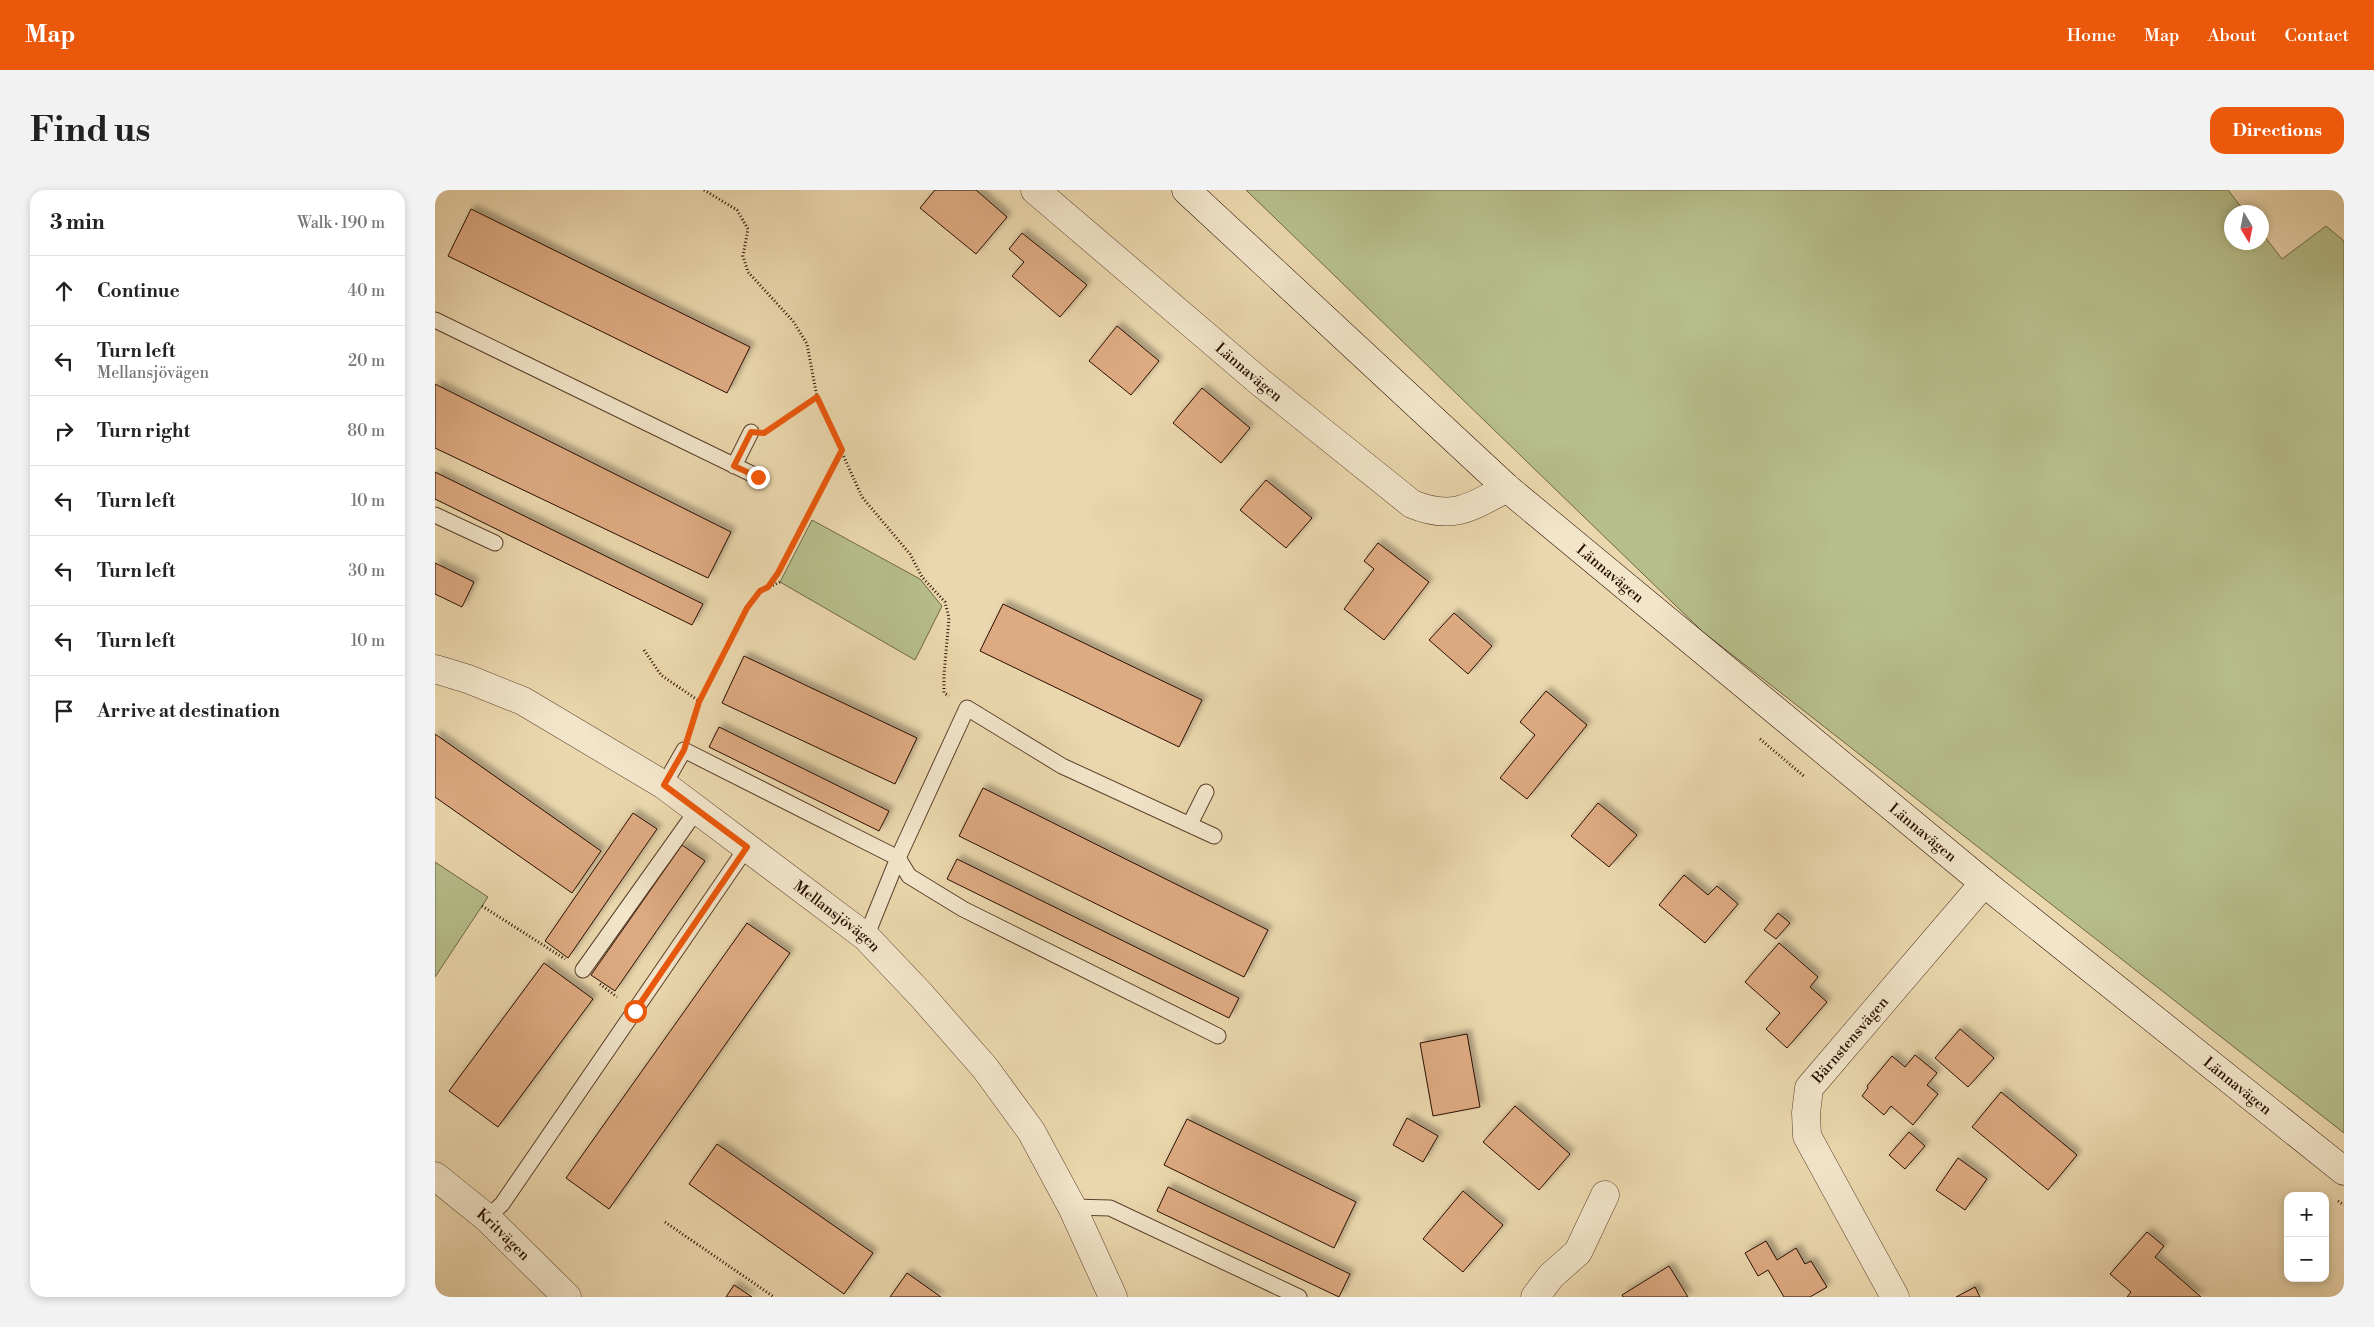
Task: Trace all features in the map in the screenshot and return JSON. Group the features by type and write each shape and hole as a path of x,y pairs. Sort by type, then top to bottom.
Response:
{"street":[{"name":"Lännavägen","path":"1035,190 1267,388 1412,504 1431,512 1449,513 1466,508 1507,488"},
{"name":"Lännavägen","path":"1186,190 1507,488 1983,883 2344,1171"},
{"name":"Mellansjövägen","path":"435,669 523,701 664,785 866,938 921,995 985,1068 1031,1131 1072,1207 1113,1297"},
{"name":"Bärnstensvägen","path":"1895,1297 1807,1136 1806,1113 1809,1088 1983,883"},
{"name":"Kritvägen","path":"435,1176 487,1218 567,1297"},
{"path":"1535,1297 1551,1276 1578,1252 1605,1195"}],"lane":[{"path":"435,320 758,477"},
{"path":"734,466 751,432"},
{"path":"435,515 495,544"},
{"path":"866,938 898,858 967,708 1062,766 1214,836"},
{"path":"664,785 684,750 898,858 909,876 963,908 1218,1036"},
{"path":"1190,824 1206,792"},
{"path":"583,970 697,810"},
{"path":"487,1218 502,1204 747,847"},
{"path":"1072,1207 1110,1208 1299,1297"}],"path":[{"path":"704,190 737,210 748,229 743,256 749,272 793,321 807,344 817,397 862,497 910,554 922,577 945,602 949,618 944,675 945,693 967,708"},
{"path":"751,432 764,433 817,397"},
{"path":"768,587 778,573 842,450"},
{"path":"684,750 699,702 747,608 760,591 780,582"},
{"path":"644,650 661,674 699,702"},
{"path":"482,906 583,970 635,1011"},
{"path":"665,1222 774,1297"}],"green space":[{"path":"1246,190 2228,190 2240,205 2224,205 2224,250 2269,250 2269,242 2282,259 2326,226 2344,241 2344,1133 1703,632"},
{"path":"812,520 920,579 942,606 915,660 780,582"},
{"path":"435,862 488,897 435,977"}],"building":[{"path":"935,190 976,190 1007,217 976,254 920,208"},
{"path":"471,209 750,347 727,393 448,256"},
{"path":"1022,233 1087,285 1060,317 1012,276 1024,262 1009,249"},
{"path":"1117,326 1159,361 1131,395 1089,361"},
{"path":"435,384 731,532 708,578 435,448"},
{"path":"1202,388 1250,428 1221,463 1173,423"},
{"path":"435,472 703,604 692,625 435,499"},
{"path":"1266,480 1312,518 1286,548 1240,510"},
{"path":"1378,543 1429,582 1384,640 1344,609 1374,569 1364,561"},
{"path":"435,563 474,582 462,607 435,594"},
{"path":"1003,604 1202,700 1179,747 980,651"},
{"path":"1454,613 1492,646 1468,674 1429,640"},
{"path":"744,656 917,738 895,784 722,703"},
{"path":"1546,691 1587,725 1527,799 1500,778 1535,735 1520,722"},
{"path":"719,727 889,811 879,831 709,747"},
{"path":"435,734 601,851 572,893 435,797"},
{"path":"983,788 1268,930 1244,977 959,836"},
{"path":"1598,803 1637,835 1609,867 1571,836"},
{"path":"633,813 657,829 568,958 545,941"},
{"path":"682,845 705,861 615,991 591,975"},
{"path":"957,859 1239,998 1229,1018 947,879"},
{"path":"1684,875 1708,895 1717,886 1738,904 1705,943 1659,905"},
{"path":"1778,913 1790,923 1776,939 1764,930"},
{"path":"747,923 790,953 609,1209 566,1178"},
{"path":"1779,943 1818,977 1810,987 1827,1002 1787,1048 1766,1029 1780,1013 1745,982"},
{"path":"544,963 593,999 498,1127 449,1091"},
{"path":"1960,1029 1994,1058 1968,1087 1935,1058"},
{"path":"1467,1034 1480,1107 1433,1116 1420,1043"},
{"path":"1915,1055 1937,1073 1927,1085 1938,1094 1913,1125 1891,1106 1884,1115 1862,1096 1868,1088 1867,1086 1892,1056 1905,1067"},
{"path":"2001,1092 2077,1155 2048,1190 1972,1127"},
{"path":"1515,1106 1570,1154 1539,1190 1483,1142"},
{"path":"1407,1118 1438,1136 1423,1162 1393,1145"},
{"path":"1187,1119 1356,1202 1334,1248 1164,1165"},
{"path":"1909,1132 1925,1146 1905,1169 1889,1155"},
{"path":"717,1144 873,1253 844,1294 689,1184"},
{"path":"1958,1158 1987,1179 1965,1210 1936,1190"},
{"path":"1168,1187 1350,1274 1339,1297 1157,1211"},
{"path":"1463,1191 1503,1225 1463,1272 1423,1239"},
{"path":"2147,1232 2164,1246 2155,1257 2201,1297 2127,1297 2131,1292 2110,1274"},
{"path":"1766,1241 1777,1260 1796,1248 1805,1264 1811,1261 1827,1287 1810,1297 1784,1297 1768,1270 1758,1276 1745,1253"},
{"path":"1669,1266 1688,1297 1623,1297 1622,1295"},
{"path":"907,1273 941,1297 890,1297"},
{"path":"734,1285 752,1297 726,1297"},
{"path":"1975,1287 1980,1297 1956,1297"}],"route":[{"path":"635,1011 747,847 664,785 684,750 699,702 747,608 760,591 768,587 778,573 842,450 817,397 764,433 751,432 734,466 758,477"}]}
